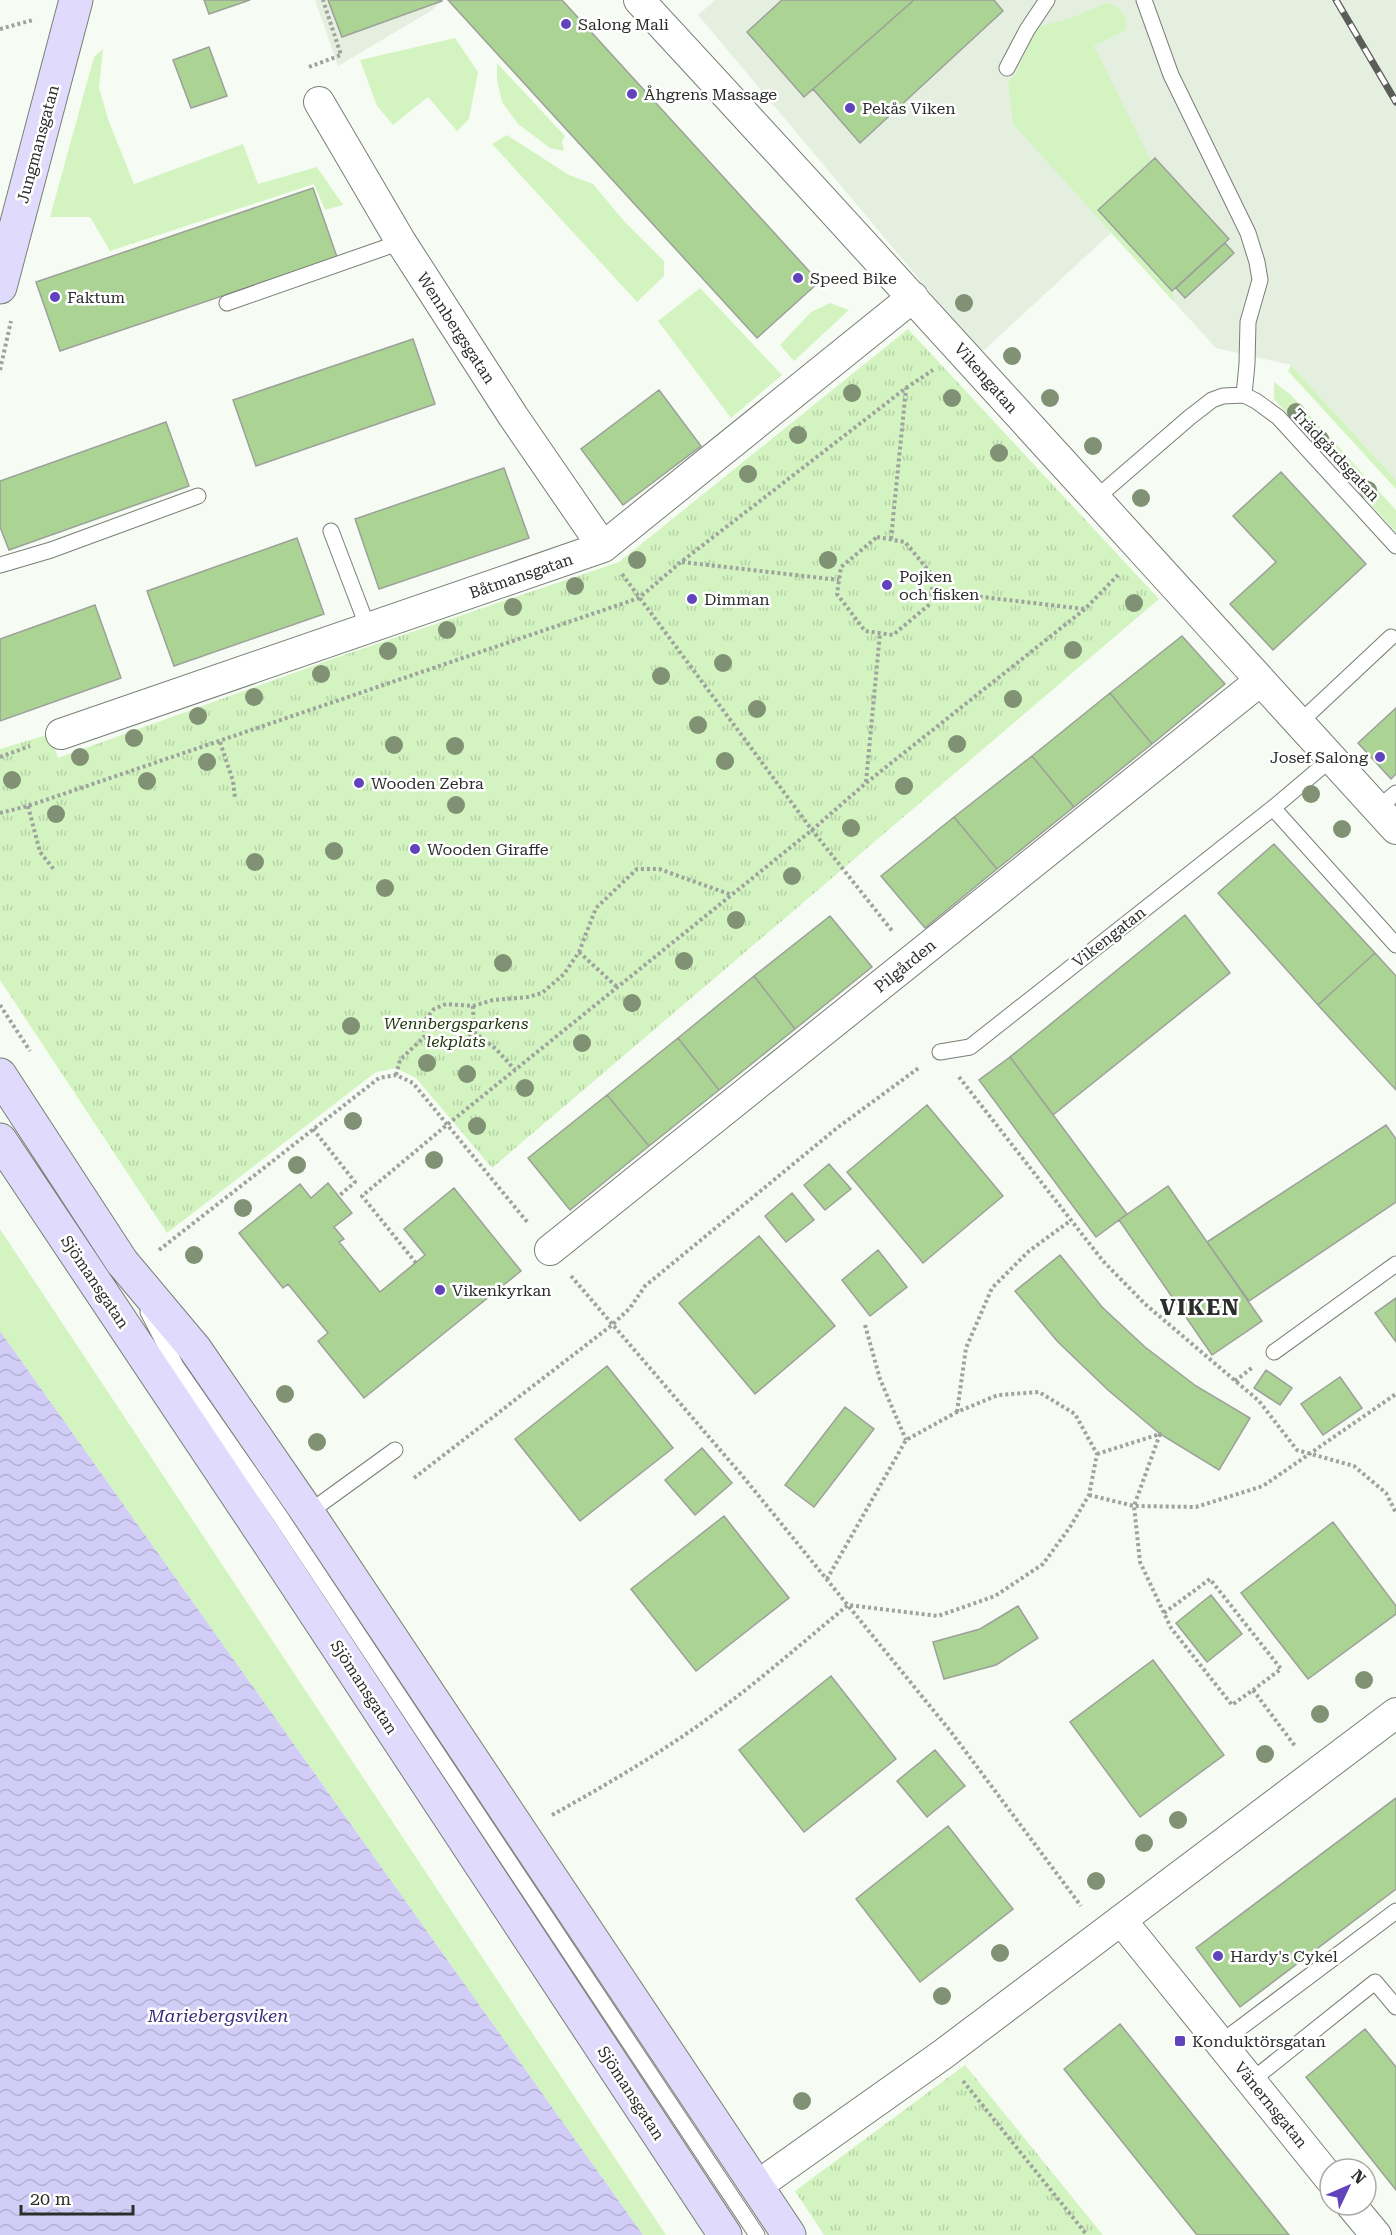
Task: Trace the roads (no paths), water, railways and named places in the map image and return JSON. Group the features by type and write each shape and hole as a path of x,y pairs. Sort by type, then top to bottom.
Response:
{"street":[{"name":"Jungmansgatan","path":"3,266 76,0"},
{"name":"Vikengatan","path":"639,0 962,350 1298,724 1331,759 1390,810"},
{"name":"Wennbergsgatan","path":"319,102 401,242 513,416 603,547"},
{"name":"Båtmansgatan","path":"62,734 603,547 913,297"},
{"name":"Pilgården","path":"549,1250 1260,681"},
{"name":"Sjömansgatan","path":"0,1075 122,1262 195,1349 308,1513 789,2235"},
{"name":"Sjömansgatan","path":"0,1140 272,1547 725,2235"},
{"path":"757,2186 942,2055 1396,1713"},
{"name":"Vänernsgatan","path":"1111,1927 1220,2043 1318,2164"},
{"path":"1361,2217 1376,2235"}],"lane":[{"path":"1007,68 1027,30 1047,0"},
{"path":"1095,499 1202,407 1223,396 1244,395 1248,322 1260,280 1248,233 1171,75 1144,0"},
{"path":"227,303 401,242"},
{"name":"Trädgårdsgatan","path":"1244,395 1278,417 1396,546"},
{"path":"0,565 51,550 198,496"},
{"path":"331,531 368,628"},
{"path":"1298,724 1391,637"},
{"name":"Vikengatan","path":"940,1052 970,1047 1273,808 1331,759"},
{"path":"1273,808 1396,945"},
{"name":"Sjömansgatan","path":"122,1262 176,1366 280,1515 757,2235"},
{"path":"1274,1352 1396,1264"},
{"path":"308,1513 395,1450"},
{"path":"1220,2043 1396,1911"},
{"path":"1251,2081 1375,1982 1396,2007"}],"water":[{"name":"Mariebergsviken","path":"0,1331 643,2235 0,2235"}],"railway":[{"path":"1336,0 1396,102"}],"place":[{"name":"Salong Mali","path":"566,24"},
{"name":"Åhgrens Massage","path":"632,94"},
{"name":"Pekås Viken","path":"850,108"},
{"name":"Speed Bike","path":"798,278"},
{"name":"Faktum","path":"55,297"},
{"name":"Pojken och fisken","path":"887,585"},
{"name":"Dimman","path":"692,599"},
{"name":"Josef Salong","path":"1380,757"},
{"name":"Wooden Zebra","path":"359,783"},
{"name":"Wooden Giraffe","path":"415,849"},
{"name":"Vikenkyrkan","path":"440,1290"},
{"name":"Hardy's Cykel","path":"1218,1956"},
{"name":"Konduktörsgatan","path":"1180,2041"}],"district":[{"name":"VIKEN","path":"1200,1307"}],"park label":[{"name":"Wennbergsparkens lekplats","path":"456,1032"}]}
